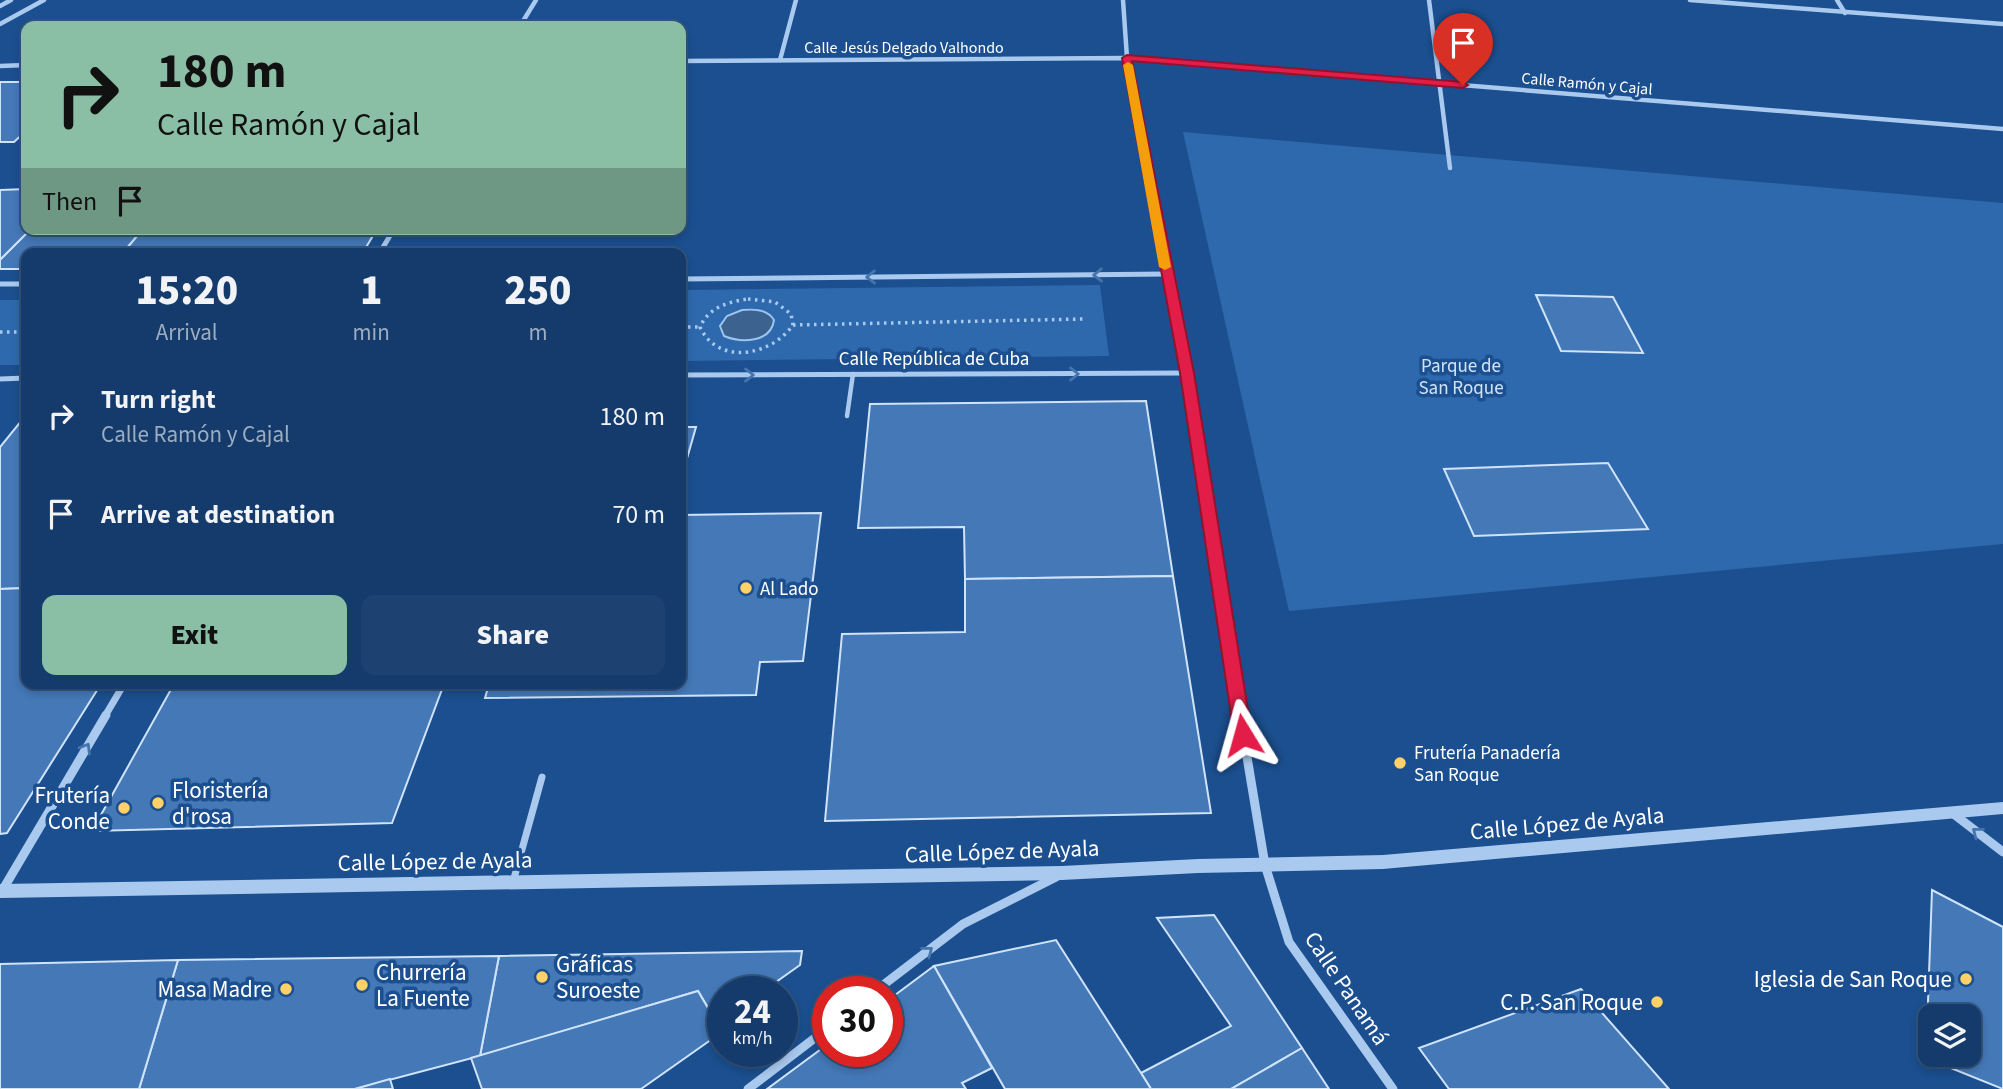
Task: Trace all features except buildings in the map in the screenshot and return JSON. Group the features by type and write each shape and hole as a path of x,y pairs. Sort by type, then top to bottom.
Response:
{"street":[{"path":"0,6 11,0"},
{"path":"0,24 44,0"},
{"path":"523,21 536,0"},
{"path":"780,60 796,0"},
{"name":"Calle Panamá","path":"1123,0 1127,58 1187,373 1265,865 1289,942 1393,1089"},
{"path":"1429,0 1450,168"},
{"path":"1690,0 2003,24"},
{"path":"1837,0 1845,13"},
{"name":"Calle Jesús Delgado Valhondo","path":"686,61 1127,58"},
{"name":"Calle Ramón y Cajal","path":"1127,58 2003,129"},
{"path":"0,66 21,65"},
{"path":"686,279 1167,274"},
{"path":"0,284 21,284"},
{"name":"Calle República de Cuba","path":"686,375 1187,373"},
{"path":"0,379 21,379"},
{"path":"1,891 121,689"},
{"name":"Calle López de Ayala","path":"1,891 1062,873 1383,862 2003,808"},
{"path":"1951,812 2003,852"},
{"path":"895,976 963,924 1062,873"},
{"path":"748,1089 812,1040"}],"lane":[{"path":"847,416 853,374"},
{"path":"513,883 542,777"}],"path":[{"path":"748,299 775,302 785,307 792,314 793,326 783,339 771,346 739,352 711,345 702,338 700,327 710,312 721,306 748,299"},
{"path":"793,326 1083,319"},
{"path":"686,327 700,327"},
{"path":"0,332 21,332"}],"green space":[{"name":"Parque de San Roque","path":"1183,132 2003,203 2003,544 1289,611"},
{"path":"1100,285 1109,356 686,361 686,290"},
{"path":"0,300 21,300 21,365 0,365"}],"shaded area":[{"path":"742,310 756,310 768,314 774,320 772,328 754,339 739,340 724,336 720,326 727,316"}],"slow traffic":[{"path":"1128,65 1165,267"}],"place":[{"name":"Al Lado","path":"746,588"},
{"name":"Frutería Panadería San Roque","path":"1400,763"},
{"name":"Floristería d'rosa","path":"158,803"},
{"name":"Frutería Conde","path":"124,808"},
{"name":"Gráficas Suroeste","path":"542,977"},
{"name":"Iglesia de San Roque","path":"1966,979"},
{"name":"Churrería La Fuente","path":"362,985"},
{"name":"Masa Madre","path":"286,989"},
{"name":"C.P. San Roque","path":"1657,1002"}],"route":[{"path":"1243,735 1187,373 1127,58 1463,85"}]}
